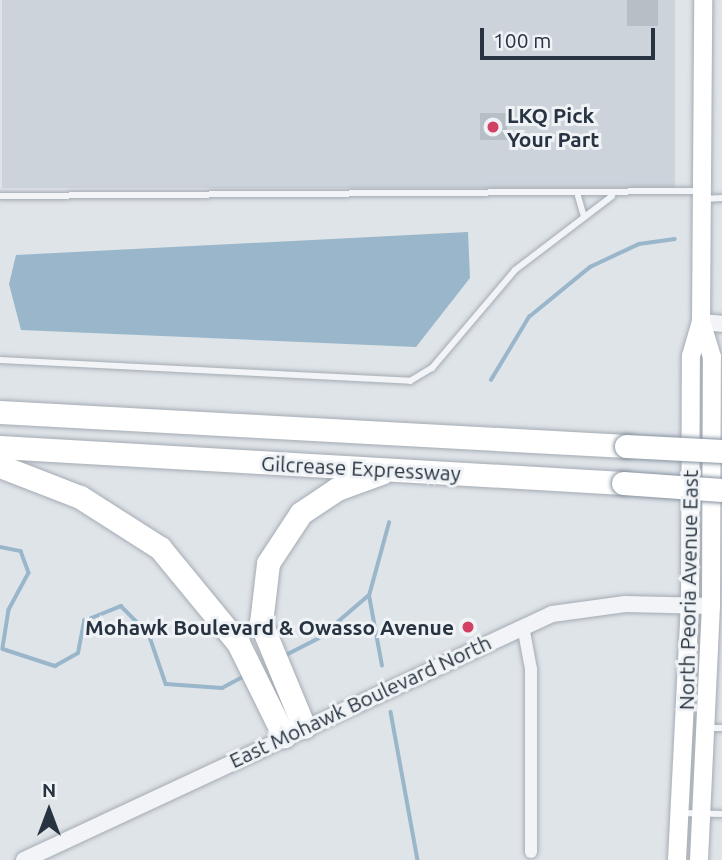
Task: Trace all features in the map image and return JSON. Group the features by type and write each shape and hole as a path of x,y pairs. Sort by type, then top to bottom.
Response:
{"highway":[{"name":"Gilcrease Expressway","path":"0,412 722,451"},
{"name":"Gilcrease Expressway","path":"0,447 722,490"},
{"path":"0,466 80,497 160,548 238,643 294,731"},
{"path":"294,731 261,623 268,563 281,537 308,507 338,489 391,470"}],"main road":[{"name":"North Peoria Avenue East","path":"677,860 690,605 691,356 701,322 703,0"},
{"name":"North Peoria Avenue East","path":"699,860 715,728 711,606 712,357 701,322"}],"street":[{"path":"701,322 722,324"},
{"name":"East Mohawk Boulevard North","path":"24,860 294,731 523,626 586,607 711,606"},
{"path":"523,626 531,669 531,852"}],"lane":[{"path":"0,360 410,381 432,368 515,270 583,214 615,194"},
{"path":"0,196 615,194 702,195 722,198"},
{"path":"578,195 583,214"},
{"path":"680,813 722,814"}],"shaded area":[{"path":"2,0 675,0 675,188 2,188"}],"water":[{"path":"468,232 470,278 416,347 21,330 9,284 16,255"}],"building":[{"path":"627,0 658,0 658,26 627,26"},
{"name":"LKQ Pick Your Part","path":"480,113 507,113 507,140 480,140"}],"waterway":[{"path":"491,380 529,317 590,267 639,244 675,239"},
{"path":"382,666 369,596 389,523"},
{"path":"0,547 21,551 29,573 9,610 3,649 55,666 78,653 84,621 121,606 149,634 166,684 222,688 243,677"},
{"path":"284,656 319,638 368,596"},
{"path":"391,712 418,860"}],"place":[{"name":"LKQ Pick Your Part","path":"493,127"},
{"name":"Mohawk Boulevard & Owasso Avenue","path":"468,627"}]}
